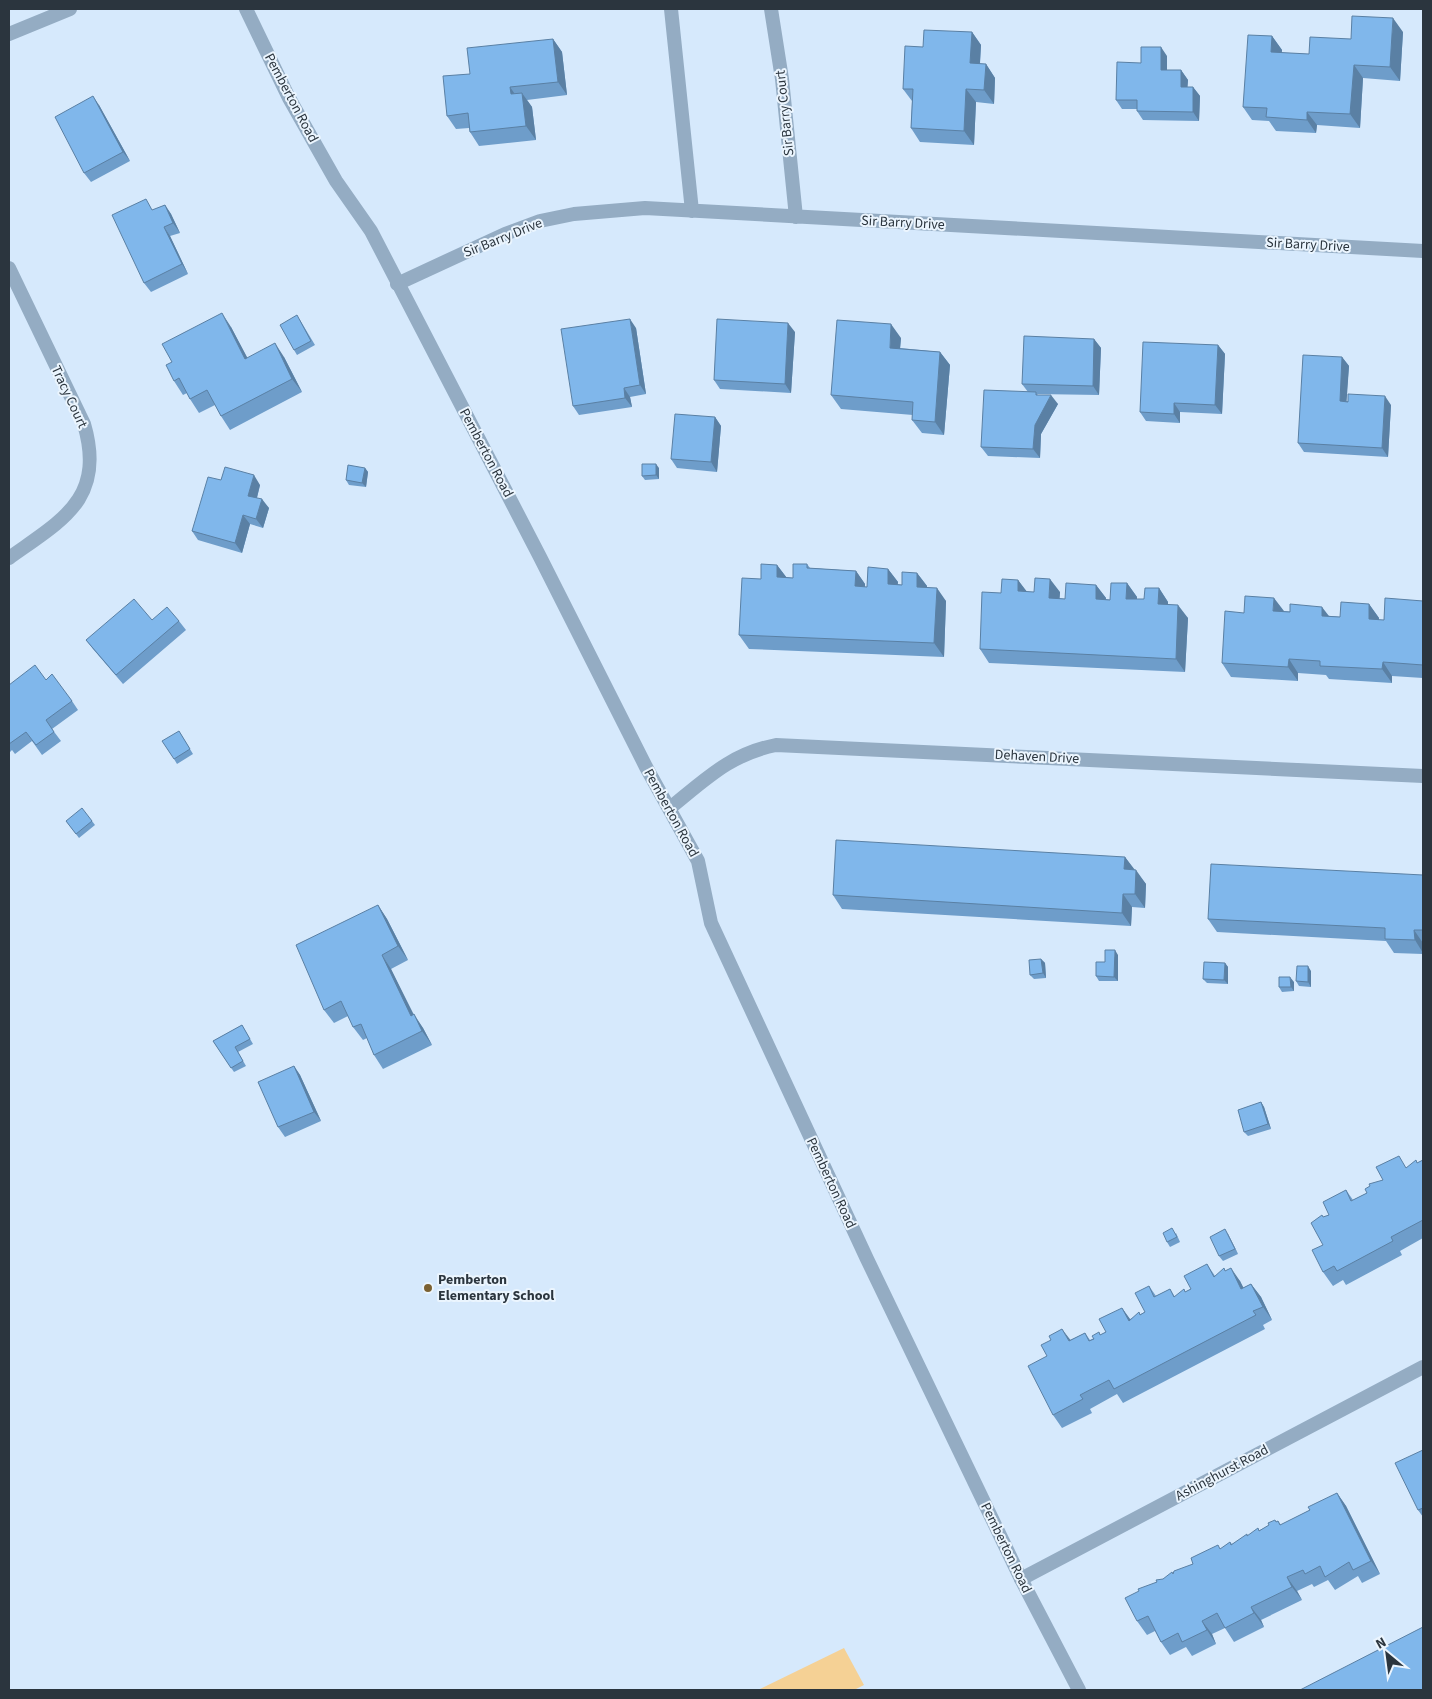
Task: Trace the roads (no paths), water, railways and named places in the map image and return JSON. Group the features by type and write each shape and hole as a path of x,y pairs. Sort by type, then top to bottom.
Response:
{"street":[{"path":"9,34 70,9"},
{"name":"Pemberton Road","path":"246,9 289,98 336,181 371,232 540,557 646,767 698,861 711,923 867,1259 1021,1579 1079,1690"},
{"path":"671,9 692,211"},
{"name":"Sir Barry Court","path":"771,9 782,79 796,218"},
{"name":"Sir Barry Drive","path":"397,284 505,234 540,221 574,214 644,208 796,218 1423,251"},
{"name":"Tracy Court","path":"9,268 84,424 91,447 89,476 82,496 63,519 9,558"},
{"name":"Dehaven Drive","path":"670,808 723,766 754,750 776,745 1423,776"},
{"name":"Ashinghurst Road","path":"1021,1579 1423,1367"}],"place":[{"name":"Pemberton Elementary School","path":"428,1288"}]}
